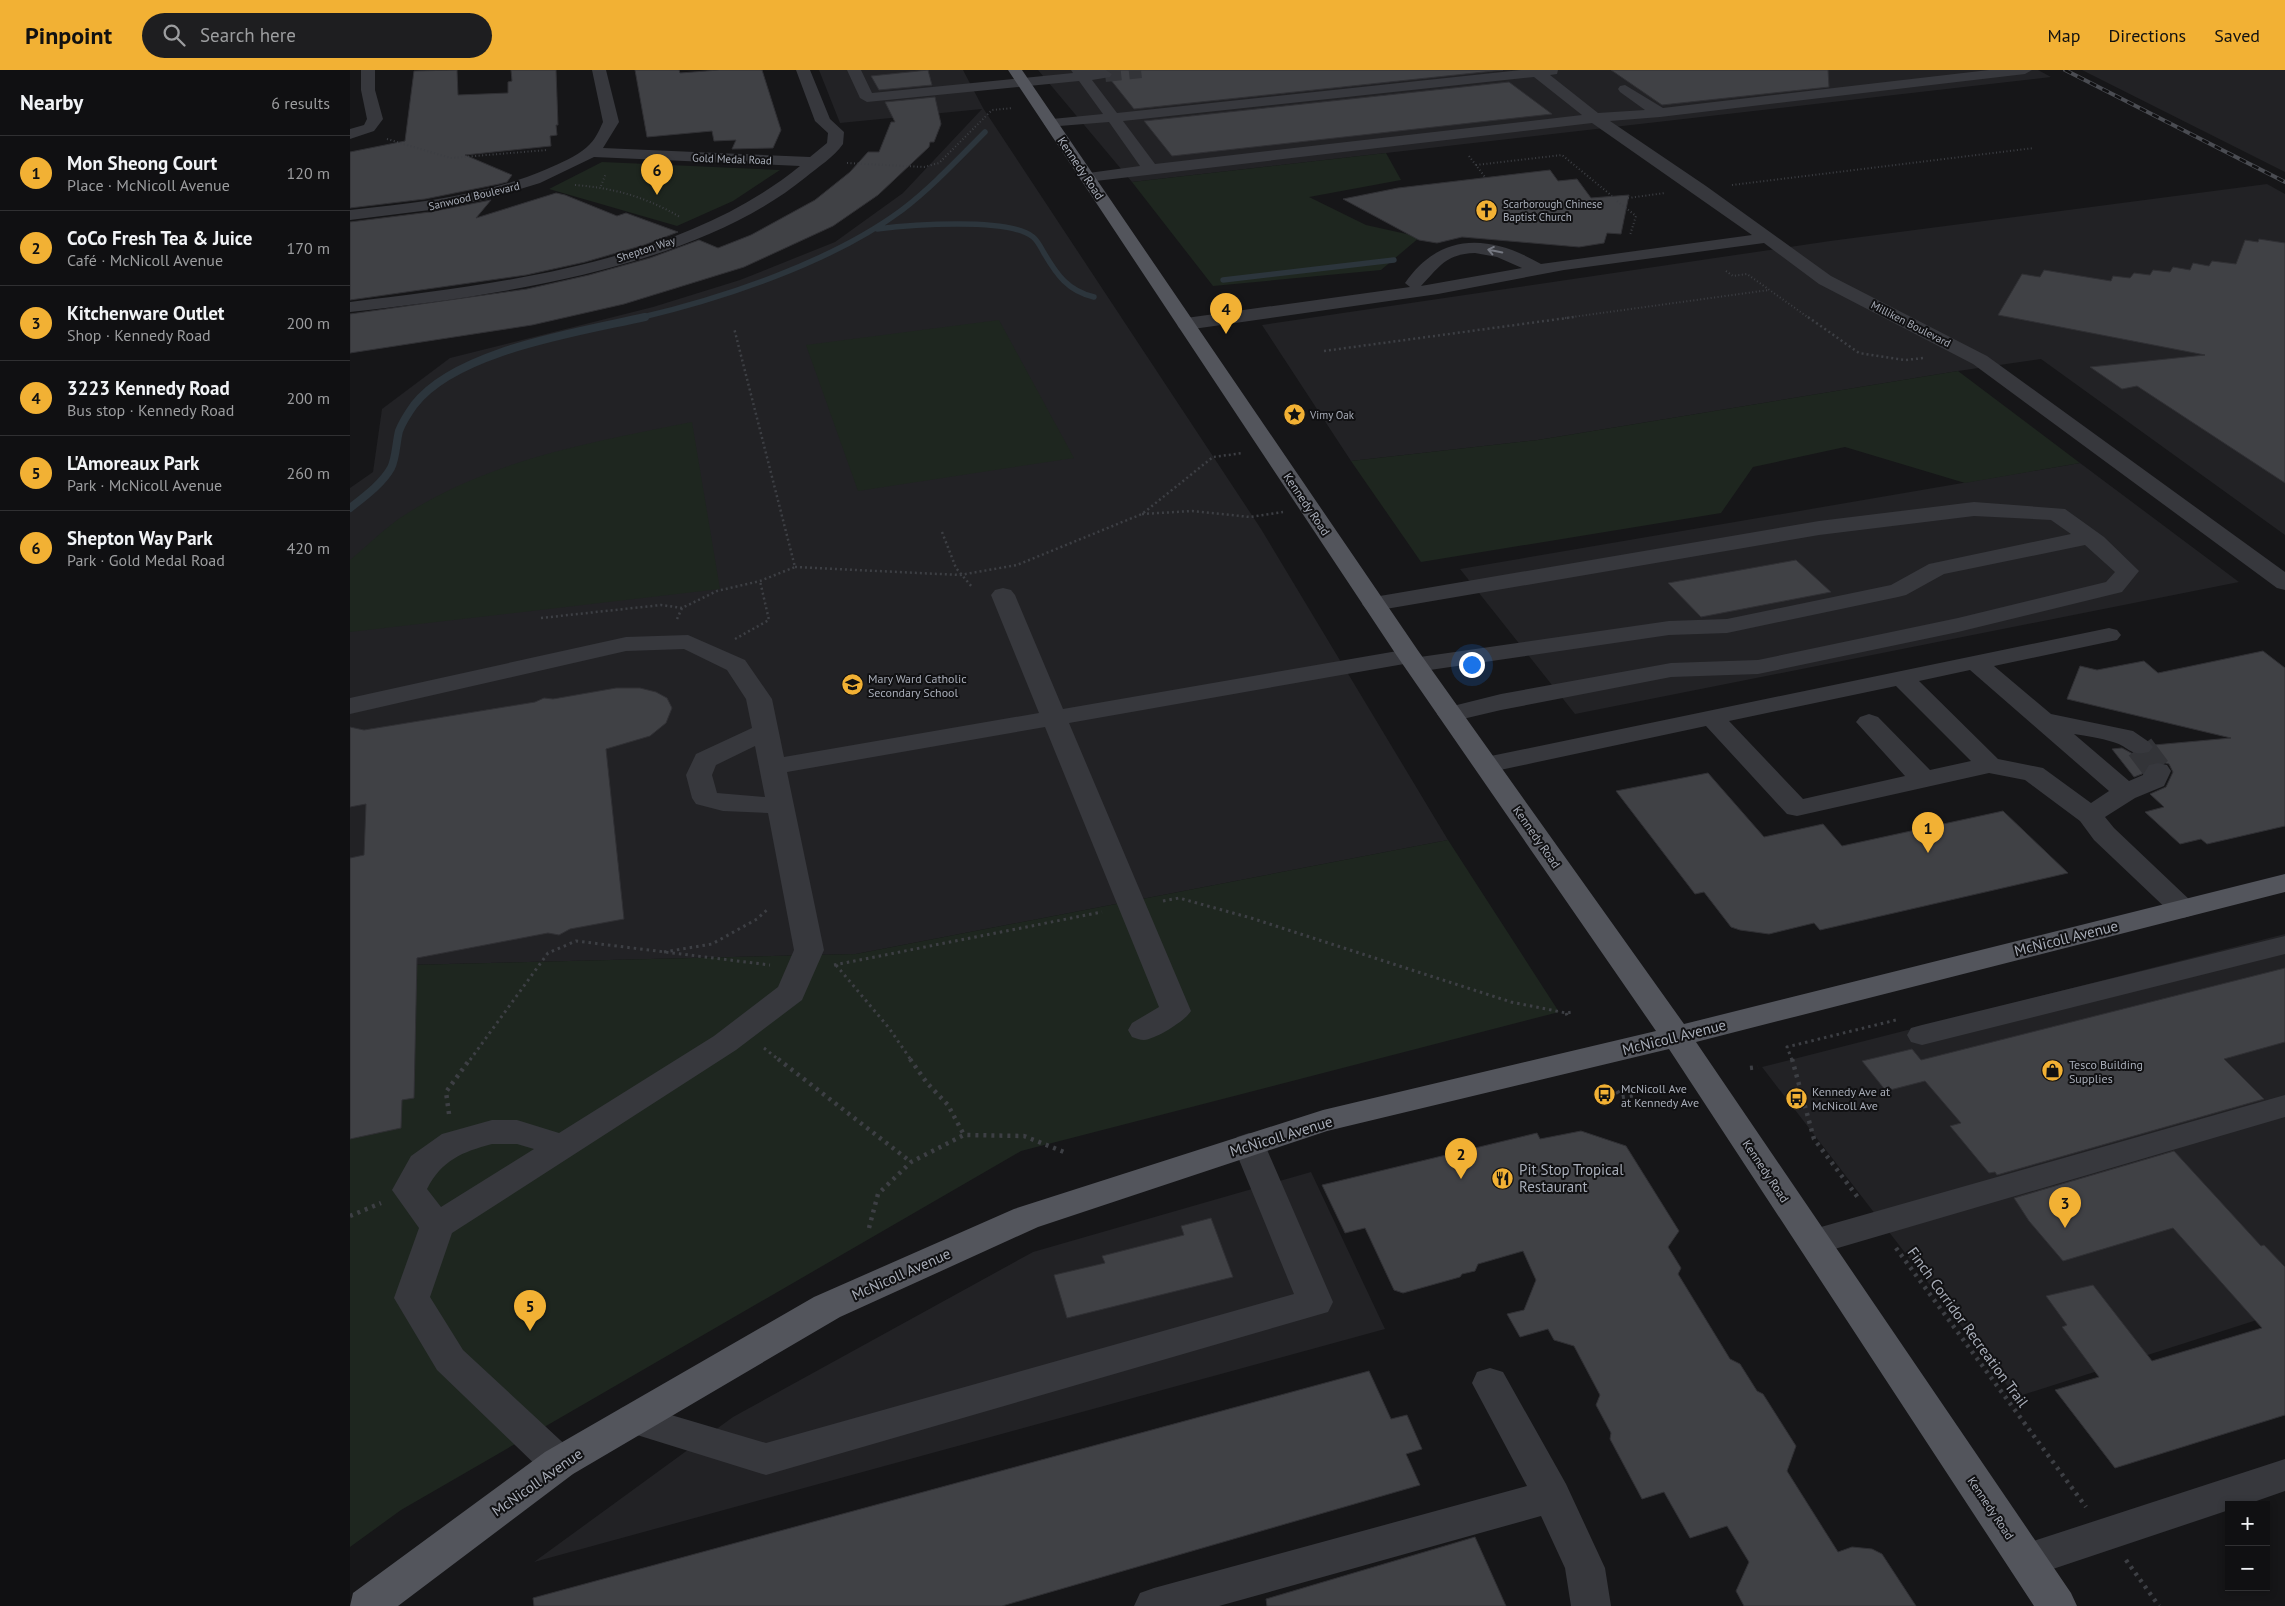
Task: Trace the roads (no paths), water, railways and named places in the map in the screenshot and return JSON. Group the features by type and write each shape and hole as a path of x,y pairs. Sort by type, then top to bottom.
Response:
{"main road":[{"name":"Kennedy Road","path":"1019,76 1374,604 1676,1036 2057,1606"},
{"name":"McNicoll Avenue","path":"367,1606 559,1463 827,1307 1016,1222 1323,1122 1676,1036 2285,883"}],"street":[{"path":"356,133 369,128 375,119 368,90 368,70"},
{"name":"Sanwood Boulevard","path":"350,215 418,208 501,192 540,179 591,152 611,122 599,70"},
{"name":"Shepton Way","path":"350,307 431,298 510,285 598,265 670,242 751,207 796,178 835,144 836,132 823,121 803,70"},
{"path":"854,70 867,98 1019,76 1080,73 1105,74"},
{"path":"1052,124 1536,71 1562,70"},
{"path":"1087,177 2025,70"},
{"name":"Milliken Boulevard","path":"1536,71 1595,118 1700,189 1825,280 1980,360 2285,583"},
{"path":"1080,73 1151,170"},
{"path":"1625,89 1660,113"},
{"name":"Gold Medal Road","path":"591,152 814,162"},
{"path":"1183,319 1438,289 1539,270 1765,238"},
{"path":"1414,283 1439,257 1461,249 1476,248 1508,254 1524,260 1539,270"},
{"path":"1183,319 1414,283 1466,283"},
{"path":"1374,604 1819,528 1964,510 2057,514 2089,537 2128,571 2114,587 1958,626 1758,667 1671,670 1501,702 1450,714"},
{"path":"773,767 1055,718 1413,660 1669,628 1726,626 1898,590 1937,569 2089,537"},
{"path":"1004,595 1176,1011 1143,1030"},
{"path":"1486,765 2110,635"},
{"path":"350,706 626,644 688,642 736,665 759,699 809,950 791,993 742,1030 437,1226 412,1298 450,1360 559,1463"},
{"path":"1975,662 2126,792"},
{"path":"1902,678 1989,765"},
{"path":"1712,718 1797,808 1989,765 2034,774 2090,815 2104,834 2182,909"},
{"path":"2041,720 2124,736 2140,746"},
{"path":"1869,722 1924,780"},
{"path":"766,731 705,760 699,775 706,798 723,803 780,806"},
{"path":"2090,815 2126,792 2155,780 2158,771"},
{"path":"1922,1035 2285,945"},
{"path":"1814,1242 2285,1106"},
{"path":"437,1226 409,1190 423,1165 454,1142 492,1132 518,1132 564,1146"},
{"path":"634,1419 766,1459 1315,1302 1249,1145"},
{"path":"1490,1383 1552,1496 1585,1568 1591,1606"},
{"path":"2026,1560 2285,1475"},
{"path":"1154,1606 1552,1496"}],"waterway":[{"path":"639,318 741,289 810,262 843,246 874,229 902,210 924,192 985,132"},
{"path":"877,229 958,224 1003,227 1021,231 1036,240 1064,281 1077,291 1094,297"},
{"path":"1223,280 1394,260"},
{"path":"350,508 372,490 387,474 393,464 399,431 402,425 414,405 433,386 459,370 488,357 521,346 645,317"}],"tunnel":[{"path":"1105,74 1141,70"},
{"path":"2140,747 2158,771"}],"railway":[{"path":"2065,70 2285,182"}],"place":[{"name":"Shepton Way Park","path":"657,195"},
{"name":"Scarborough Chinese Baptist Church","path":"1487,210"},
{"name":"3223 Kennedy Road","path":"1226,334"},
{"name":"Vimy Oak","path":"1294,415"},
{"name":"Mary Ward Catholic Secondary School","path":"852,685"},
{"name":"Mon Sheong Court","path":"1928,853"},
{"name":"Tesco Building Supplies","path":"2053,1071"},
{"name":"McNicoll Ave at Kennedy Ave","path":"1605,1095"},
{"name":"Kennedy Ave at McNicoll Ave","path":"1796,1098"},
{"name":"Pit Stop Tropical Restaurant","path":"1503,1178"},
{"name":"CoCo Fresh Tea & Juice","path":"1461,1179"},
{"name":"Kitchenware Outlet","path":"2065,1228"},
{"name":"L'Amoreaux Park","path":"530,1331"}]}
